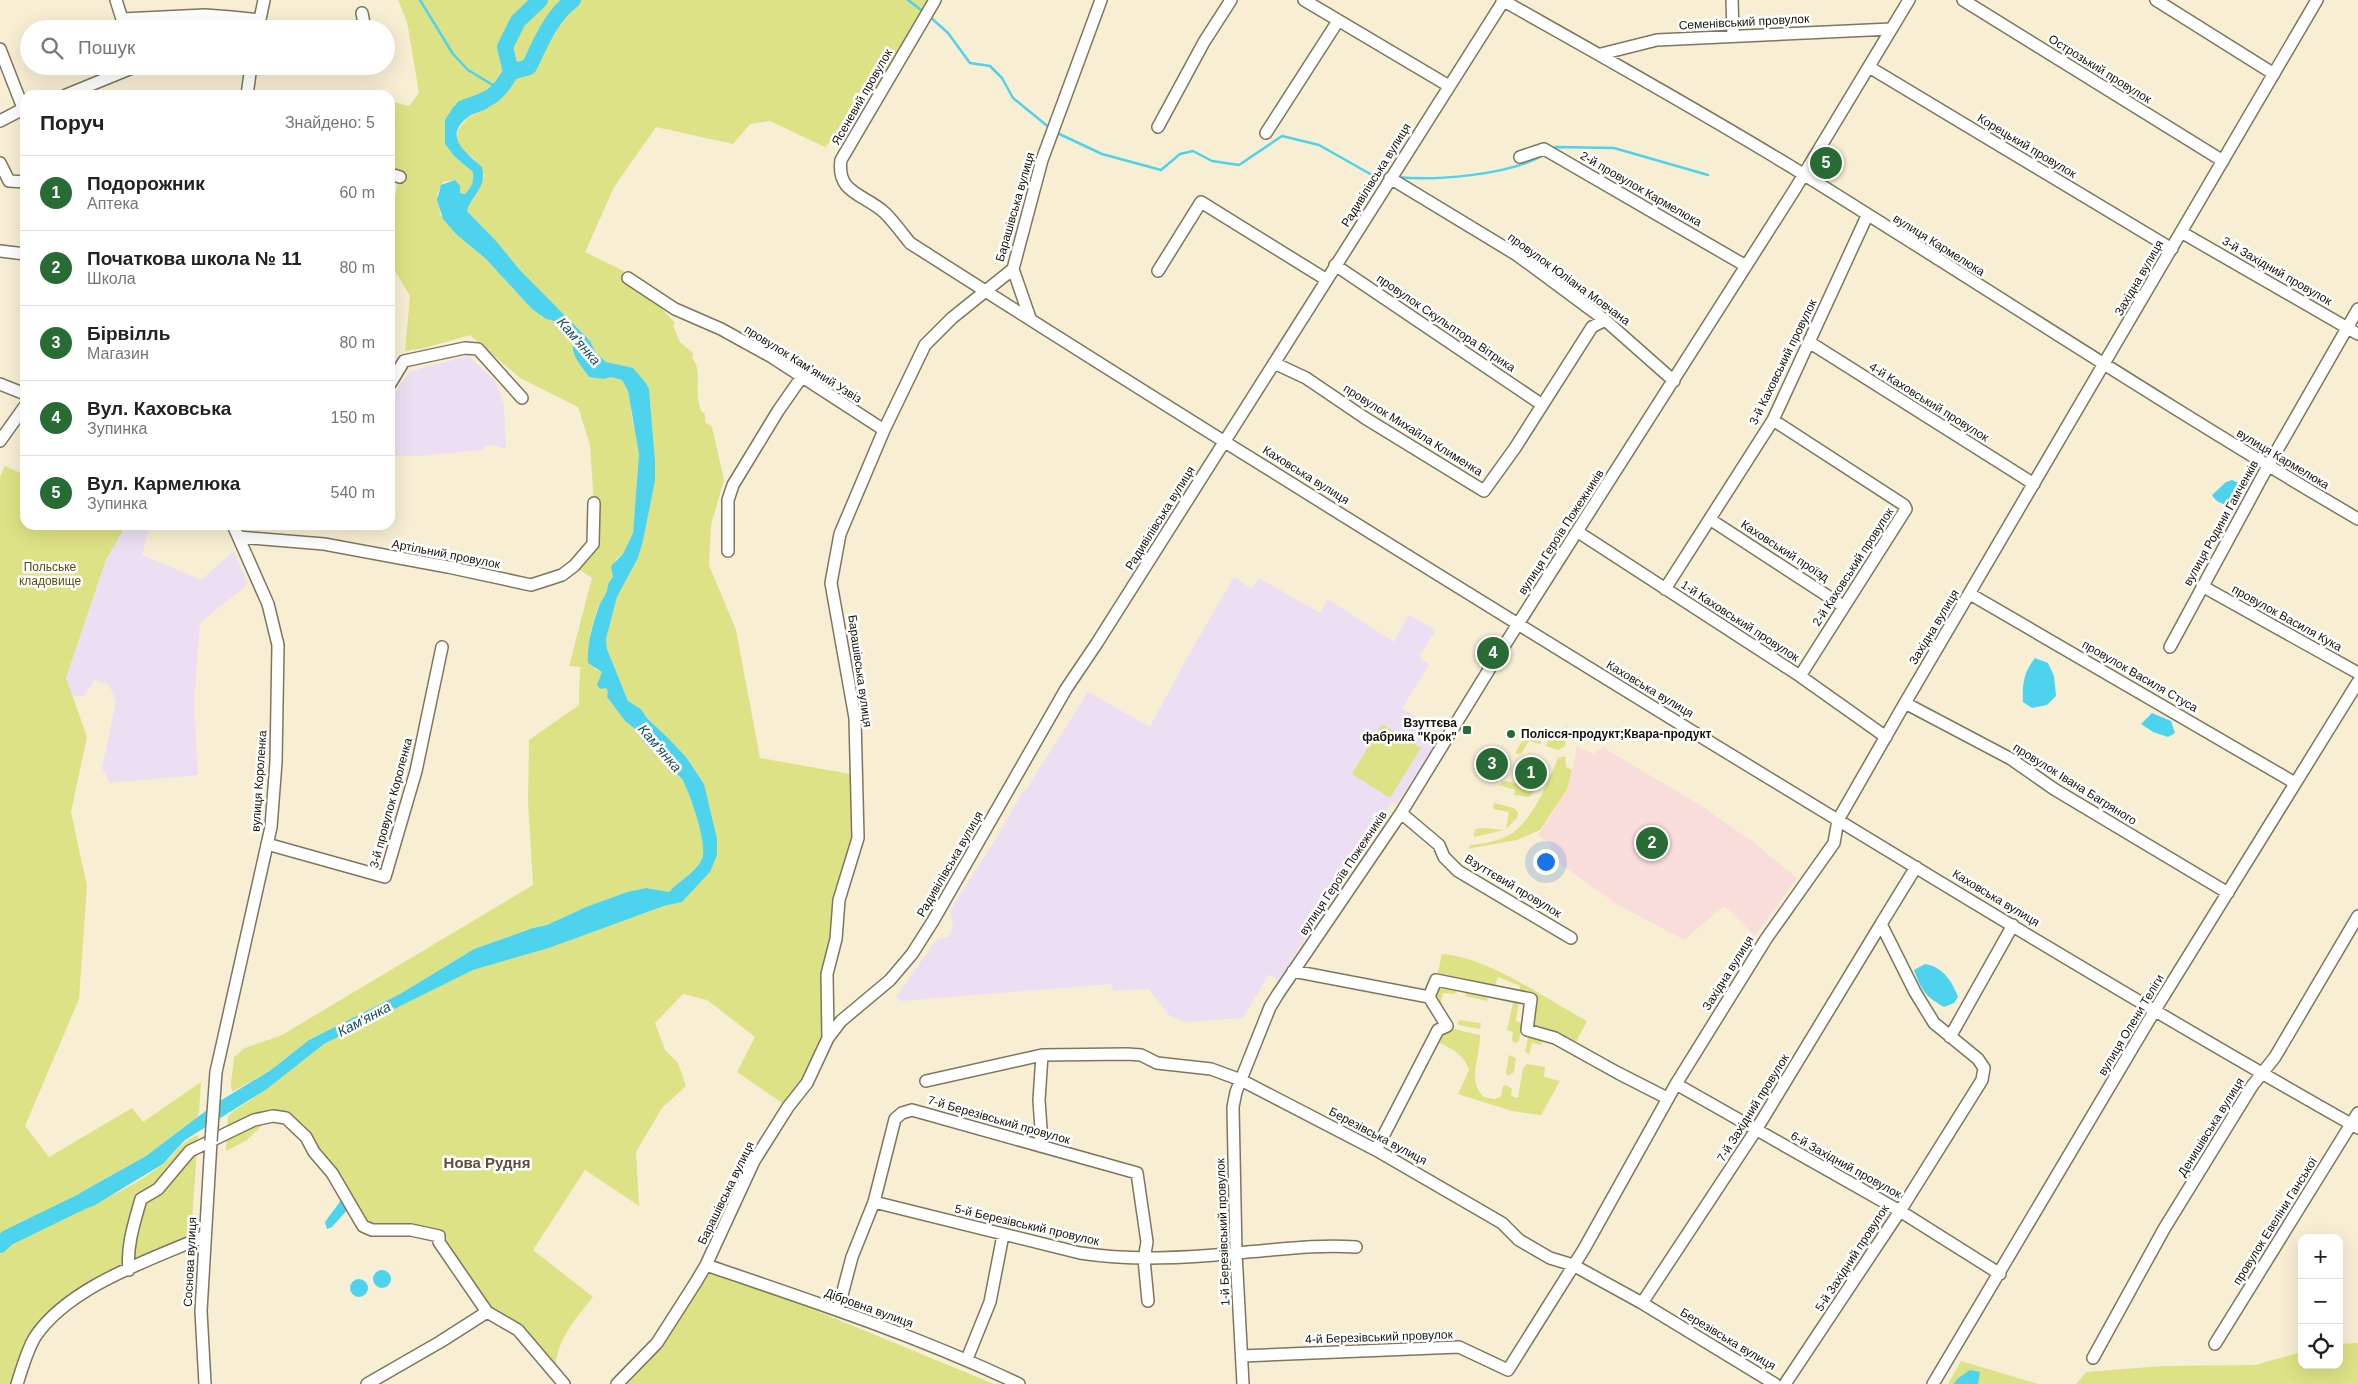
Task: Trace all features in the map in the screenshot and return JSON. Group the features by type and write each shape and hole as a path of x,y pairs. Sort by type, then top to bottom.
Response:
{"street":[{"path":"116,0 122,18 205,15 231,17 242,20"},
{"path":"260,20 264,0"},
{"name":"Ясеневий провулок","path":"934,0 841,160 839,172 844,183 858,197 884,212 910,243 986,292"},
{"name":"Барашівська вулиця","path":"617,1384 657,1343 706,1265 754,1161 788,1107 807,1083 828,1038 827,974 836,939 839,900 858,838 855,718 832,583 840,534 884,430 925,345 952,318 1013,269 1042,160 1101,0"},
{"path":"1158,127 1204,42 1231,0"},
{"path":"1304,0 1449,86"},
{"name":"вулиця Кармелюка","path":"1503,0 1601,54 1803,175 2268,466 2356,514"},
{"name":"Радивілівська вулиця","path":"828,1038 847,1016 890,980 912,954 1066,689 1503,0"},
{"path":"1732,0 1733,35"},
{"name":"вулиця Героїв Пожежників","path":"1241,1080 1270,1007 1401,812 1803,175 1909,0"},
{"name":"Острозький провулок","path":"1963,0 2224,161"},
{"path":"2156,0 2274,74"},
{"name":"Західна вулиця","path":"1573,1265 1667,1098 1766,939 1834,843 1838,820 1905,703 2317,0"},
{"path":"362,13 363,20"},
{"path":"226,20 231,17"},
{"path":"1266,133 1338,20"},
{"name":"Семенівський провулок","path":"1601,54 1657,40 1891,29"},
{"path":"0,49 20,98"},
{"name":"Корецький провулок","path":"1869,67 2172,249"},
{"path":"78,90 115,75"},
{"path":"248,90 250,75"},
{"path":"0,121 20,110"},
{"name":"2-й провулок Кармелюка","path":"1520,157 1544,149 1746,266"},
{"path":"0,163 9,181 20,182"},
{"name":"провулок Юліана Мовчана","path":"1390,178 1517,255 1605,320 1674,381"},
{"path":"1158,271 1201,202 1327,280"},
{"name":"3-й Каховський провулок","path":"1665,589 1711,520 1773,420 1867,216"},
{"name":"3-й Західний провулок","path":"2182,232 2358,334"},
{"path":"0,251 20,253"},
{"name":"провулок Скульптора Вітрика","path":"1335,265 1541,404"},
{"path":"1013,269 1030,318"},
{"name":"провулок Камʼяний Узвіз","path":"628,278 674,308 721,329 770,356 801,378 884,430"},
{"name":"Каховська вулиця","path":"986,292 1518,624 1838,820 2155,1010 2355,1126"},
{"name":"вулиця Родини Гамченків","path":"2170,647 2268,466 2358,309"},
{"name":"провулок Михайла Клименка","path":"1274,363 1306,378 1366,418 1484,491 1592,327 1605,320"},
{"name":"4-й Каховський провулок","path":"1809,342 2034,484"},
{"path":"395,376 404,361 465,348 478,349 522,398"},
{"path":"728,551 728,500 733,485 778,410 801,378"},
{"path":"0,384 20,392"},
{"path":"0,441 20,413"},
{"name":"2-й Каховський провулок","path":"1773,420 1906,506 1906,511 1843,606 1800,676"},
{"name":"Артільний провулок","path":"239,537 324,544 448,566 531,584 562,575 574,566 594,544 594,503"},
{"name":"Каховський проїзд","path":"1711,520 1843,606"},
{"name":"вулиця Короленка","path":"211,1141 216,1072 271,828 276,762 278,645 268,604 236,530"},
{"name":"1-й Каховський провулок","path":"1578,532 1800,676 1886,737"},
{"name":"провулок Василя Кука","path":"2202,586 2358,674"},
{"name":"провулок Василя Стуса","path":"1970,594 2296,782"},
{"name":"3-й провулок Короленка","path":"267,844 385,877 416,771 442,647"},
{"name":"вулиця Олени Теліги","path":"1933,1384 2155,1010 2358,682"},
{"name":"провулок Івана Багряного","path":"1905,703 2011,759 2054,789 2228,893"},
{"name":"Взуттєвий провулок","path":"1401,812 1439,845 1444,857 1458,871 1572,938"},
{"name":"7-й Західний провулок","path":"1642,1303 1756,1130 1916,867"},
{"name":"Денишівська вулиця","path":"2093,1358 2164,1229 2252,1086 2275,1057 2358,916"},
{"path":"1881,924 1915,992 1934,1023 1950,1037 2013,925"},
{"path":"1293,971 1429,997 1447,1026 1438,1030 1376,1150"},
{"path":"1429,997 1436,980 1531,999 1527,1030 1555,1038 1667,1098"},
{"path":"827,999 835,1014 847,1016"},
{"name":"5-й Західний провулок","path":"1786,1384 1900,1211 1982,1080 1984,1068 1978,1059 1950,1037"},
{"path":"1040,1146 1039,1100 1042,1055"},
{"name":"Березівська вулиця","path":"926,1081 1042,1055 1141,1055 1157,1063 1210,1069 1241,1080 1376,1150 1502,1223 1520,1240 1550,1258 1573,1265 1642,1303 1754,1379 1775,1384"},
{"name":"1-й Березівський провулок","path":"1241,1080 1233,1107 1236,1253 1243,1384"},
{"name":"6-й Західний провулок","path":"1676,1084 1900,1211 2000,1274"},
{"name":"7-й Березівський провулок","path":"838,1310 852,1257 874,1202 895,1119 912,1110 1137,1173 1147,1242 1144,1259 1148,1301"},
{"name":"провулок Евеліни Ганської","path":"2215,1344 2355,1126 2358,1112"},
{"path":"129,1270 128,1260 132,1233 141,1199 158,1189 190,1150 254,1120 272,1116 286,1118 306,1137 314,1152 332,1172 362,1226 372,1230 412,1230 439,1236 439,1242 487,1312 518,1330 564,1384"},
{"name":"Соснова вулиця","path":"205,1384 201,1311 211,1141"},
{"name":"5-й Березівський провулок","path":"874,1202 1080,1253 1144,1259 1329,1245 1356,1247"},
{"path":"967,1359 990,1302 1003,1235"},
{"path":"17,1384 34,1338 54,1314 88,1290 204,1236"},
{"name":"Дібровна вулиця","path":"706,1265 838,1310 967,1359 1020,1384"},
{"name":"4-й Березівський провулок","path":"1242,1356 1459,1347 1508,1370 1573,1265"},
{"path":"366,1384 440,1342 487,1312"}],"shaded area":[{"path":"469,356 495,381 501,395 504,407 506,449 492,445 485,446 484,450 418,456 395,456 395,394 410,371"},
{"path":"123,530 149,530 142,555 201,580 234,551 248,584 200,623 194,702 198,775 110,783 102,768 116,701 109,685 95,680 84,696 72,696 66,678 106,560"},
{"path":"1234,577 1252,589 1259,578 1320,613 1328,599 1394,642 1409,615 1436,630 1421,653 1420,658 1429,665 1402,708 1439,732 1449,716 1452,718 1397,804 1392,802 1288,966 1289,969 1278,981 1269,974 1243,1018 1186,1022 1169,1015 1149,989 1113,991 1112,984 901,1001 896,997 936,940 948,937 953,927 950,911 1000,832 1023,791 1026,790 1088,692 1150,727 1188,656"},
{"path":"1577,746 1593,754 1604,746 1609,751 1700,805 1753,842 1797,878 1755,936 1727,908 1723,907 1684,940 1618,905 1549,856 1551,844 1538,835 1568,790"}],"green space":[{"path":"398,0 935,0 894,69 825,147 770,121 750,124 733,144 656,127 614,187 585,252 624,271 620,280 654,300 675,323 673,326 680,342 693,353 692,358 698,376 699,405 702,412 705,413 705,422 712,427 724,480 711,525 709,565 736,630 760,758 856,775 858,838 827,974 828,1038 788,1107 737,1072 755,1037 707,1000 683,994 655,1023 665,1050 678,1063 686,1086 662,1108 636,1152 639,1206 585,1170 533,1250 593,1297 562,1341 558,1351 555,1374 518,1330 487,1312 439,1242 427,1233 372,1230 306,1137 272,1116 247,1140 226,1151 228,1117 232,1112 267,1089 324,1044 473,970 549,948 664,906 682,902 710,872 704,784 686,757 647,718 641,709 628,701 607,649 606,639 617,597 638,558 643,541 655,481 649,389 640,377 606,362 596,353 590,341 519,269 497,242 467,211 481,185 484,175 475,160 460,147 457,139 458,130 467,118 489,107 479,95 454,106 455,157 473,172 472,184 465,194 460,193 455,180 443,182 437,194 440,214 457,235 485,258 532,309 546,319 554,321 563,335 573,341 575,355 589,377 604,379 611,377 622,380 628,391 639,454 633,533 623,554 616,559 613,577 608,584 608,591 598,607 590,634 594,668 602,672 600,681 609,692 607,697 625,721 634,728 644,742 682,779 693,807 703,843 702,859 691,873 669,892 646,888 627,892 586,907 547,925 533,928 474,949 400,994 309,1040 271,1070 232,1092 234,1057 245,1048 282,1035 533,885 528,801 529,740 579,705 580,667 569,666 592,578 574,566 593,544 594,503 590,445 578,407 520,378 470,335 425,348 405,351 410,296 395,270 395,195 400,177 395,176 395,102 409,106 419,93 407,22"},
{"name":"Польське кладовище","path":"5,466 20,473 20,530 123,530 106,560 66,678 87,737 71,812 87,886 79,999 25,1126 49,1157 132,1108 143,1122 201,1082 199,1113 195,1121 146,1156 80,1193 60,1208 62,1219 101,1201 152,1172 168,1160 187,1141 198,1135 191,1235 88,1290 34,1338 17,1384 0,1384 0,476"},
{"path":"1567,723 1565,746 1558,750 1546,746 1549,737 1563,739"},
{"path":"1382,724 1421,748 1390,798 1352,774"},
{"path":"1529,730 1532,731 1532,734 1544,736 1540,744 1529,741 1521,754 1515,753"},
{"path":"1565,756 1566,767 1572,770 1567,790 1540,830 1517,840 1467,849 1471,845 1488,843 1515,831 1531,813 1544,791 1558,758"},
{"path":"1504,781 1524,785 1524,788 1535,790 1529,797 1514,795 1515,790 1499,785"},
{"path":"1494,803 1514,808 1518,813 1517,818 1506,829 1509,812 1493,809"},
{"path":"1475,829 1504,830 1474,837"},
{"path":"1442,954 1460,957 1497,971 1587,1021 1575,1044 1552,1031 1532,1026 1535,996 1519,992 1520,986 1498,977 1494,988 1437,976"},
{"path":"1441,986 1452,987 1456,991 1455,994 1443,993 1439,1013 1436,996"},
{"path":"1466,992 1488,995 1487,1001 1465,996"},
{"path":"1497,997 1519,1001 1516,1021 1522,1023 1519,1041 1514,1044 1515,1042 1512,1041 1513,1032 1507,1030 1513,1003 1496,999"},
{"path":"1459,1020 1481,1023 1480,1029 1458,1025"},
{"path":"1450,1028 1480,1035 1475,1075 1479,1091 1484,1097 1494,1099 1501,1097 1503,1086 1506,1085 1512,1089 1511,1096 1518,1098 1523,1068 1527,1064 1545,1067 1544,1077 1560,1081 1541,1115 1512,1111 1458,1094 1469,1070 1467,1064 1456,1052 1435,1041 1442,1032"},
{"path":"1533,1036 1542,1038 1541,1045 1532,1043 1529,1055 1525,1051 1528,1038"},
{"path":"1509,1055 1516,1058 1514,1072 1508,1076 1506,1072"},
{"path":"706,1265 994,1384 617,1384 657,1343"},
{"path":"2358,1343 2358,1384 2076,1384 2086,1372 2163,1366 2255,1365 2298,1353 2298,1369 2343,1369 2343,1344"},
{"path":"1961,1361 2038,1384 1948,1384"}],"water":[{"path":"479,95 489,107 468,117 457,131 457,138 460,144 482,167 483,174 481,185 467,211 497,242 519,269 590,341 596,353 606,362 633,368 649,389 655,481 643,541 638,558 617,597 606,639 607,649 628,701 641,709 647,718 686,757 704,784 717,839 717,855 710,872 682,902 664,906 549,948 473,970 324,1044 267,1089 185,1140 163,1164 95,1205 61,1219 60,1208 80,1193 146,1156 215,1104 271,1070 309,1040 400,994 474,949 533,928 547,925 586,907 627,892 646,888 669,892 695,869 702,859 703,843 700,831 682,779 644,742 634,728 625,721 607,697 608,692 606,688 600,689 597,685 602,672 588,663 589,642 594,622 608,584 613,577 611,566 623,554 633,533 639,454 628,391 622,380 611,377 604,379 589,377 575,356 573,341 563,335 554,321 546,319 532,309 485,258 457,235 443,219 437,200 441,185 455,180 460,186 460,193 465,194 472,184 473,172 455,157 445,144 445,120 454,106"},
{"path":"2232,480 2243,485 2235,505 2219,502 2212,495 2226,482"},
{"path":"2035,658 2048,663 2054,676 2056,696 2047,705 2032,708 2023,702 2023,690 2026,673"},
{"path":"2152,713 2171,721 2175,733 2168,737 2153,732 2141,724"},
{"path":"1925,964 1937,968 1950,980 1958,997 1954,1003 1944,1007 1925,992 1914,970"},
{"path":"342,1199 348,1209 332,1227 327,1229 325,1222"},
{"path":"382,1270 388,1273 391,1279 388,1285 382,1288 376,1285 373,1279 376,1273"},
{"path":"359,1279 365,1282 368,1288 365,1294 359,1297 353,1294 350,1288 353,1282"},
{"path":"1970,1370 1980,1372 1978,1384 1954,1384 1957,1379"}],"waterway":[{"path":"420,0 453,54 468,70 501,90"},
{"name":"Кам'янка","path":"463,108 492,96 501,87 511,72 505,47 518,21 540,0"},
{"path":"511,72 529,67 542,39 553,22 565,6 573,0"},
{"path":"908,0 925,13"},
{"path":"929,16 948,33 970,63 990,66 1002,78 1013,98 1051,129"},
{"path":"1055,132 1102,154 1161,170 1180,154 1193,151 1212,161 1239,165 1282,136 1319,145 1372,175 1386,176"},
{"path":"1552,150 1556,147 1614,148 1708,175"},
{"path":"1397,177 1452,177 1494,172 1513,167 1545,154"},
{"name":"Кам'янка","path":"0,1245 7,1238 79,1203"}],"place":[{"name":"Вул. Кармелюка","path":"1826,163"},
{"name":"Вул. Каховська","path":"1493,653"},
{"name":"Взуттєва фабрика \"Крок\"","path":"1467,730"},
{"name":"Полісся-продукт;Квара-продукт","path":"1511,734"},
{"name":"Бірвілль","path":"1492,764"},
{"name":"Подорожник","path":"1531,773"},
{"name":"Початкова школа № 11","path":"1652,843"}],"district":[{"name":"Нова Рудня","path":"487,1162"}]}
